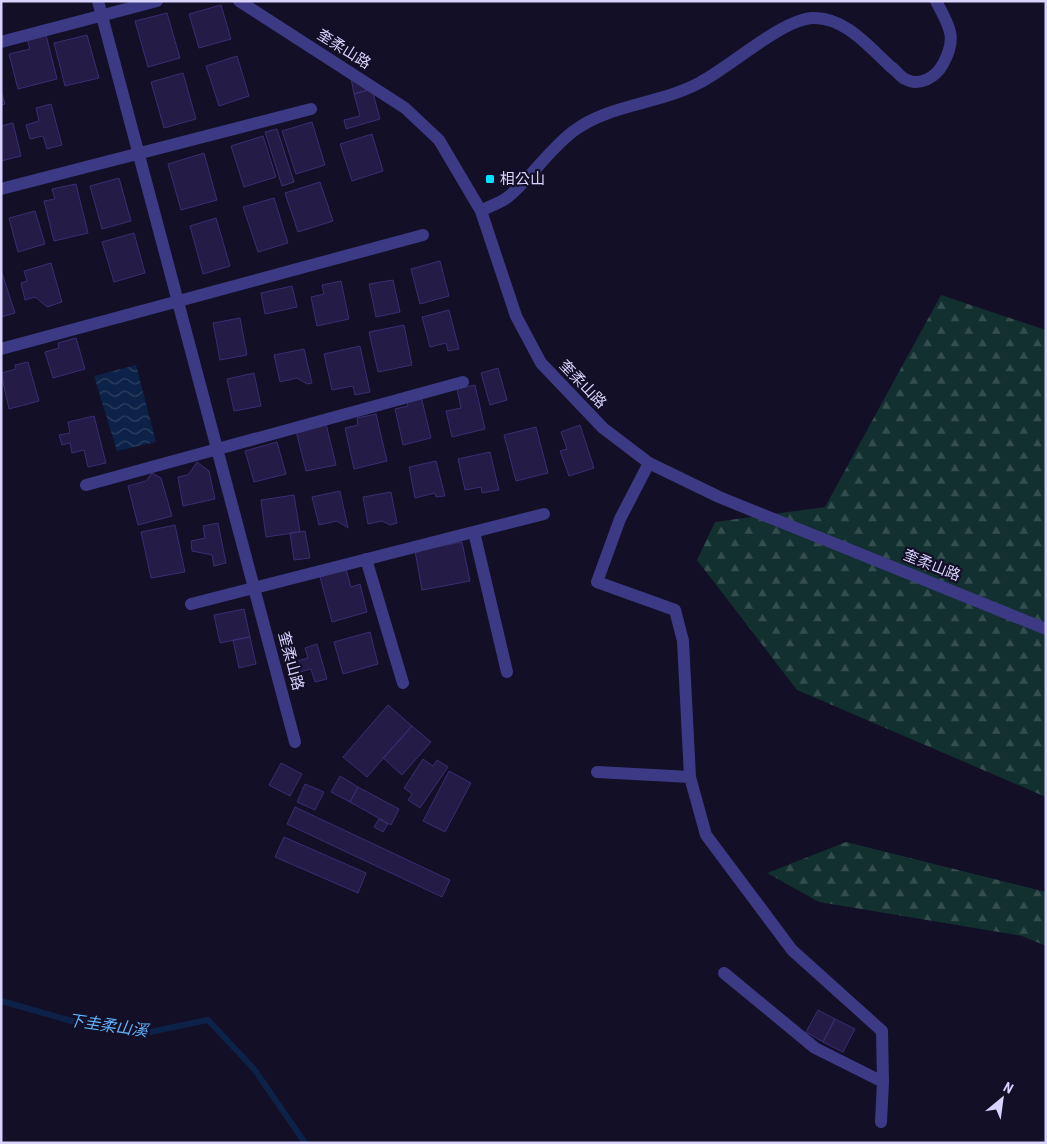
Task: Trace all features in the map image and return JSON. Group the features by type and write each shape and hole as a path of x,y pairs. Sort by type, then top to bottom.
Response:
{"street":[{"name":"奎柔山路","path":"98,1 295,742"},
{"path":"1,42 157,1"},
{"name":"奎柔山路","path":"239,1 405,108 439,140 481,211 516,316 541,364 603,428 649,463 719,497 1046,629"},
{"path":"481,211 507,197 575,130 600,116 696,85 721,71 788,25 812,18 835,21 853,33 906,80 920,82 931,78 940,69 951,50 952,32 936,1"},
{"path":"1,189 139,155 311,109"},
{"path":"1,350 422,235"},
{"path":"86,486 463,382"},
{"path":"649,463 620,519 597,582 675,610 684,641 690,777 706,835 787,943 882,1031 883,1082 880,1122"},
{"path":"191,604 544,514"},
{"path":"474,532 508,672"},
{"path":"366,560 403,683"},
{"path":"597,772 690,777"},
{"path":"724,973 815,1048 883,1082"}],"green space":[{"path":"941,295 1046,330 1046,797 797,690 697,560 715,522 825,507"},
{"path":"846,842 1046,892 1046,946 1022,936 819,902 767,873"}],"water":[{"path":"136,365 156,442 117,451 94,376"}],"building":[{"path":"221,5 231,39 199,48 189,14"},
{"path":"167,13 180,58 148,67 135,21"},
{"path":"46,35 57,79 18,89 9,54 30,49 27,39"},
{"path":"87,35 99,78 65,86 54,43"},
{"path":"237,56 249,96 219,106 206,66"},
{"path":"183,73 196,119 164,128 151,82"},
{"path":"350,73 372,89 354,94"},
{"path":"372,89 380,119 346,129 344,120 360,116 354,94"},
{"path":"1,91 5,104 1,105"},
{"path":"51,104 62,145 47,149 43,136 30,139 26,125 39,121 36,108"},
{"path":"312,122 325,165 296,174 282,131"},
{"path":"13,123 21,156 1,161 1,126"},
{"path":"277,129 294,182 282,186 265,132"},
{"path":"372,134 383,171 352,181 340,144"},
{"path":"263,136 276,177 244,187 231,146"},
{"path":"204,153 217,200 181,210 168,164"},
{"path":"119,178 131,221 102,229 90,186"},
{"path":"320,182 333,221 298,232 285,193"},
{"path":"76,184 88,233 54,241 44,201 55,199 52,189"},
{"path":"274,198 288,243 258,252 243,207"},
{"path":"35,211 45,244 18,252 9,218"},
{"path":"216,218 230,266 203,274 190,226"},
{"path":"134,233 145,273 114,282 102,242"},
{"path":"440,261 449,296 420,304 411,269"},
{"path":"51,263 62,302 47,307 35,297 25,300 21,283 27,281 24,271"},
{"path":"1,270 15,313 1,317"},
{"path":"393,280 400,312 376,317 369,284"},
{"path":"341,281 349,319 317,326 311,297 324,294 322,285"},
{"path":"292,286 297,307 265,314 261,293"},
{"path":"449,310 459,349 448,351 446,343 430,347 422,317"},
{"path":"240,318 247,355 220,360 213,323"},
{"path":"404,325 412,365 378,372 369,332"},
{"path":"76,338 85,369 53,378 45,352 59,348 58,343"},
{"path":"360,346 370,392 355,395 353,386 332,390 324,354"},
{"path":"304,349 312,383 307,384 297,378 280,382 274,355"},
{"path":"28,362 39,401 9,409 1,373 16,369 15,365"},
{"path":"498,368 507,400 490,405 481,373"},
{"path":"254,373 261,406 234,411 227,379"},
{"path":"475,385 485,429 452,437 446,411 461,408 457,389"},
{"path":"421,396 431,438 403,445 395,409 408,406 407,402"},
{"path":"376,414 387,461 354,469 345,428 358,425 357,418"},
{"path":"94,416 106,463 88,467 84,450 72,453 70,443 62,445 59,435 70,433 68,422"},
{"path":"326,424 336,465 306,471 296,431"},
{"path":"580,425 594,468 569,476 560,451 567,449 561,432"},
{"path":"536,427 548,473 516,481 504,435"},
{"path":"277,442 286,474 254,482 245,451"},
{"path":"490,452 499,490 482,493 481,487 465,490 458,459"},
{"path":"436,461 445,496 436,497 435,493 415,498 409,467"},
{"path":"197,462 209,471 215,499 183,506 178,477 188,475"},
{"path":"152,473 161,478 172,516 138,525 128,486 146,481"},
{"path":"340,491 348,528 337,521 319,525 312,497"},
{"path":"391,492 397,523 390,525 382,521 368,524 363,497"},
{"path":"294,495 300,532 266,537 261,500"},
{"path":"218,523 226,563 214,566 212,555 192,551 191,541 205,538 203,526"},
{"path":"175,525 185,572 151,578 141,532"},
{"path":"305,531 310,558 294,560 290,533"},
{"path":"462,542 470,581 422,590 415,551"},
{"path":"346,569 351,587 360,584 367,612 332,622 320,577"},
{"path":"244,609 250,637 220,643 214,615"},
{"path":"370,632 378,664 343,674 334,642"},
{"path":"250,637 256,664 239,668 233,640"},
{"path":"317,644 327,679 315,682 311,669 300,672 297,661 308,658 305,648"},
{"path":"388,705 412,726 367,777 343,757"},
{"path":"412,726 431,742 402,775 383,758"},
{"path":"423,759 433,766 437,760 448,767 420,808 408,800 412,794 404,788"},
{"path":"281,763 302,774 290,796 269,785"},
{"path":"449,771 471,783 445,832 423,821"},
{"path":"340,776 358,787 350,802 331,792"},
{"path":"305,784 324,792 315,810 297,802"},
{"path":"358,787 399,809 391,825 350,802"},
{"path":"295,807 450,880 442,897 287,824"},
{"path":"379,819 388,824 383,832 374,827"},
{"path":"284,837 366,873 358,893 275,857"},
{"path":"818,1010 835,1019 823,1042 806,1032"},
{"path":"835,1019 855,1029 843,1052 823,1042"}],"waterway":[{"name":"下圭柔山溪","path":"1,1001 72,1021 145,1033 208,1020 254,1069 305,1143"}],"place":[{"name":"相公山","path":"490,179"}]}
